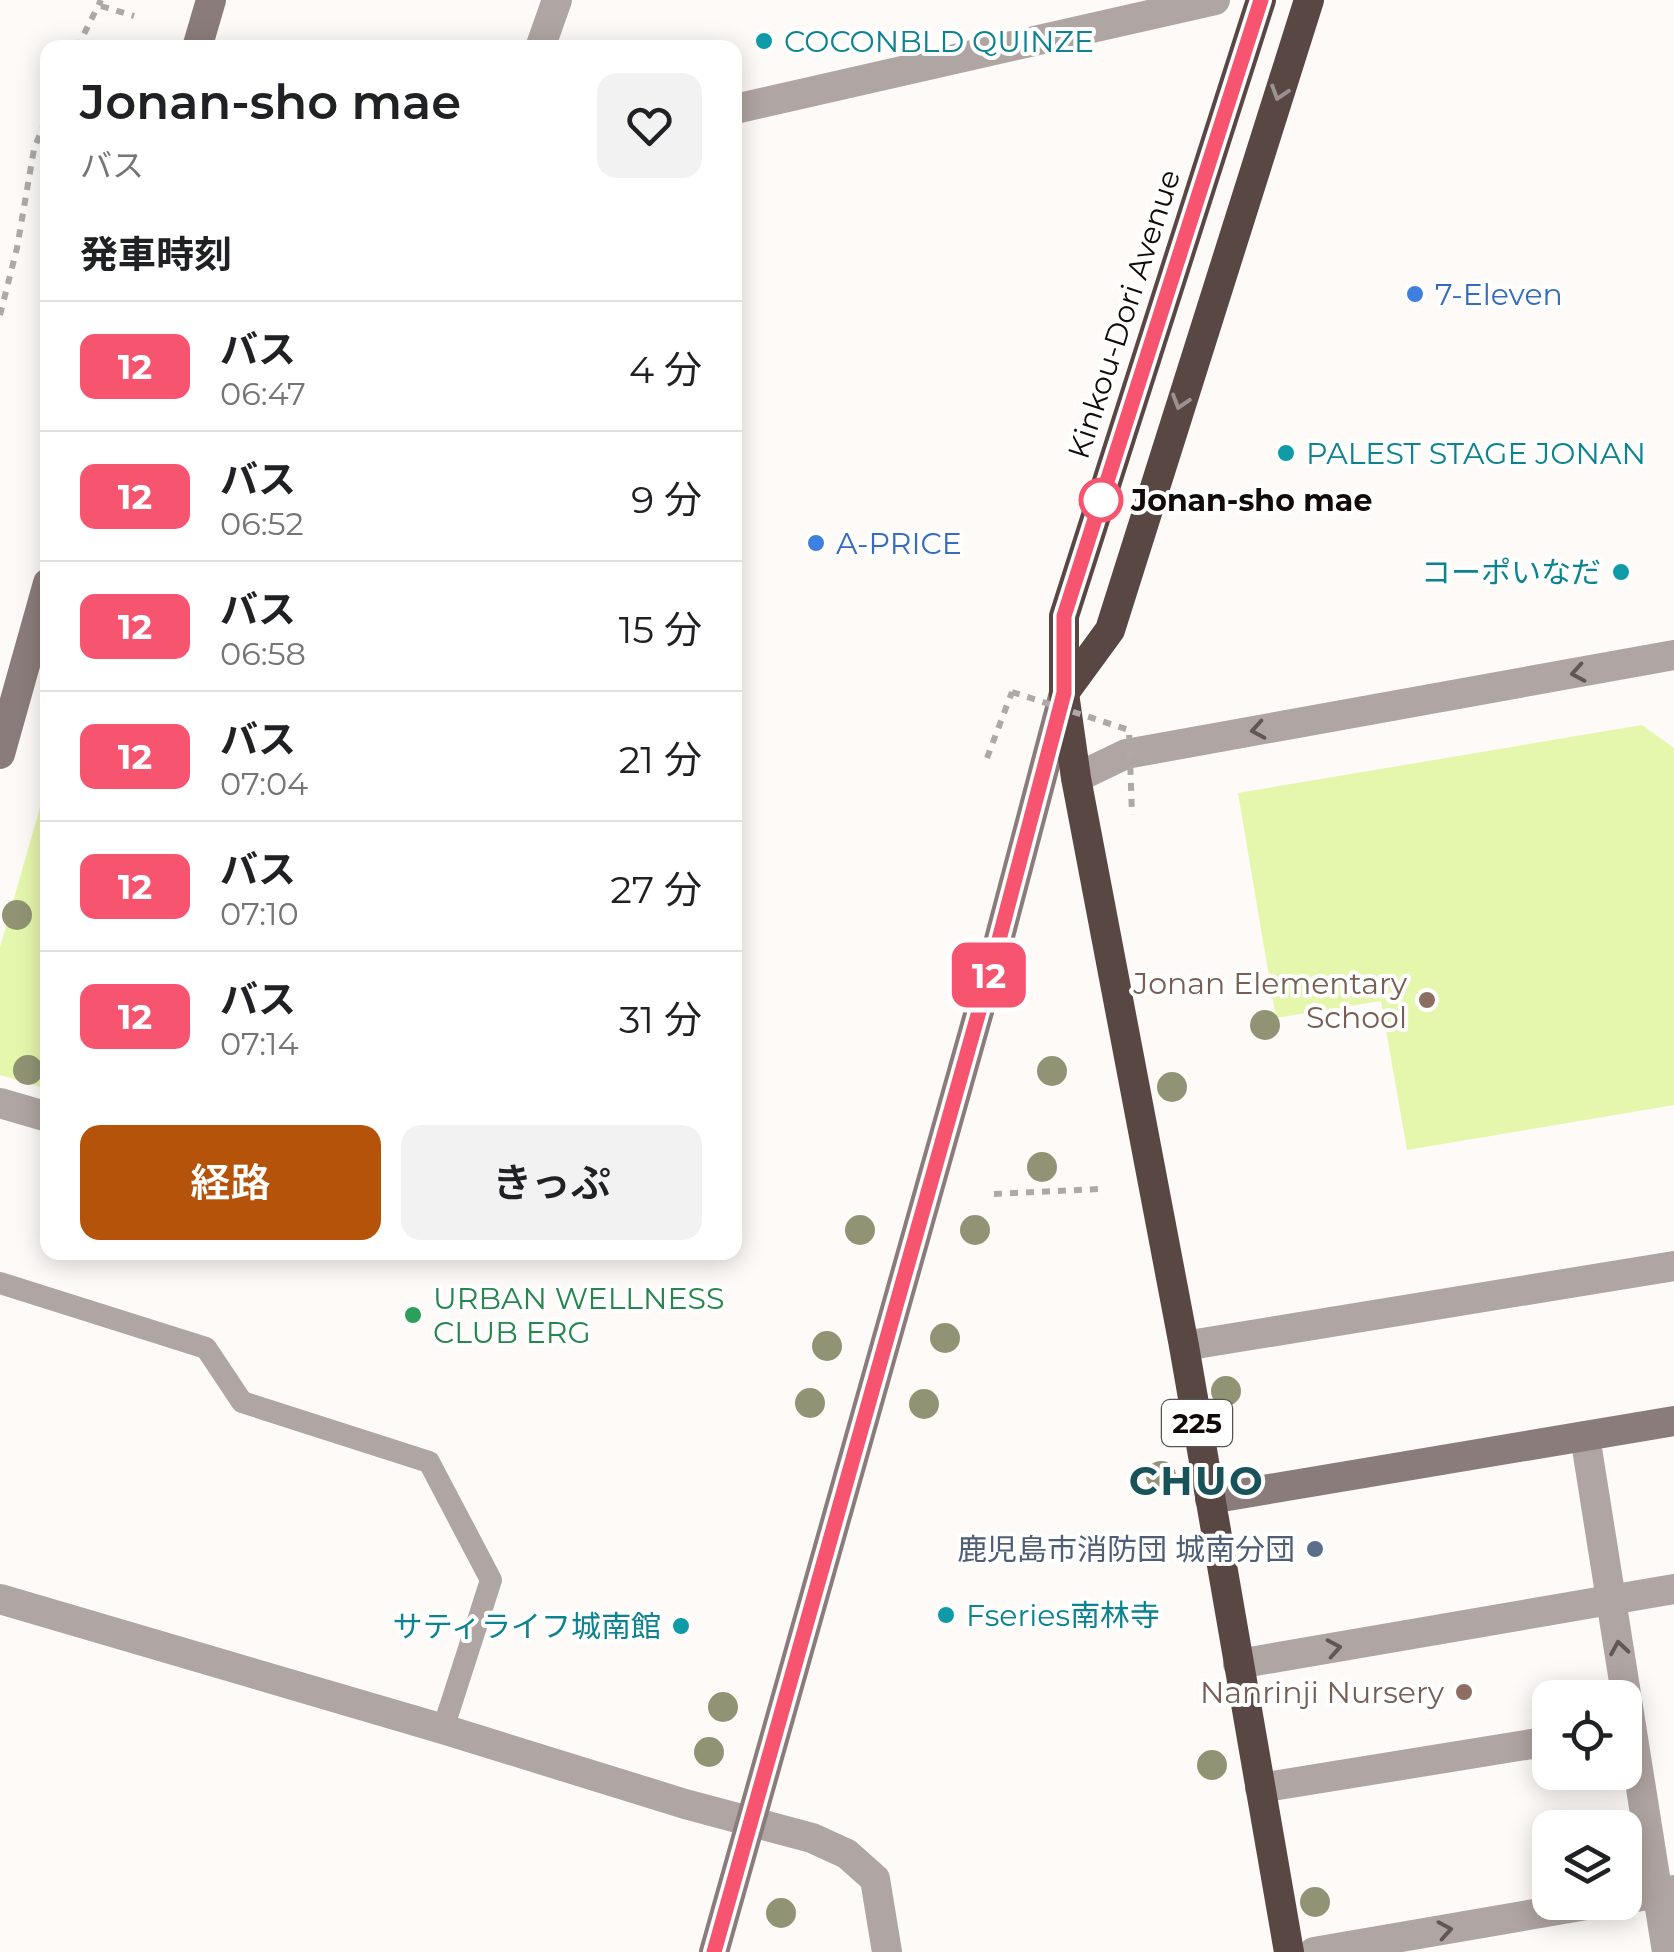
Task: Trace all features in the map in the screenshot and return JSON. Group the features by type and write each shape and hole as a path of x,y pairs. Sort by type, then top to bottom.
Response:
{"highway":[{"name":"Kinkou-Dori Avenue","path":"1064,693 1064,616 1261,0"},
{"path":"1064,693 1110,630 1309,0"},
{"name":"225","path":"1064,693 1076,778 1184,1346 1289,1952"}],"main road":[{"path":"198,40 211,0"},
{"path":"0,754 40,612"},
{"path":"714,1952 996,951 1064,693"},
{"path":"1210,1499 1674,1421"}],"street":[{"path":"543,40 557,0"},
{"path":"742,107 1215,0"},
{"path":"1076,778 1126,754 1674,656"},
{"path":"0,1103 40,1115"},
{"path":"1184,1346 1674,1266"},
{"path":"1586,1436 1622,1680"},
{"path":"1238,1664 1674,1589"},
{"path":"0,1599 752,1824 812,1838 847,1854 875,1879 887,1952"},
{"path":"1260,1788 1532,1744"},
{"path":"1642,1790 1665,1892 1667,1952"},
{"path":"1314,1952 1532,1914"}],"lane":[{"path":"0,1283 206,1348 242,1402 429,1462 491,1580 443,1729"}],"path":[{"path":"81,40 101,3 134,16"},
{"path":"0,315 40,133"},
{"path":"987,758 1012,692 1129,730 1132,815"},
{"path":"994,1194 1100,1189"}],"green space":[{"path":"1642,725 1674,748 1674,1105 1407,1150 1381,1001 1276,1018 1238,793"},
{"path":"40,807 40,1087 0,1075 0,947"}],"bus line":[{"name":"12","path":"714,1952 996,951 1064,693 1064,616 1261,0"}],"place":[{"name":"COCONBLD QUINZE","path":"764,41"},
{"name":"7-Eleven","path":"1415,294"},
{"name":"PALEST STAGE JONAN","path":"1286,453"},
{"name":"Jonan-sho mae","path":"1101,500"},
{"name":"A-PRICE","path":"816,543"},
{"name":"コーポいなだ","path":"1621,572"},
{"name":"Jonan Elementary School","path":"1427,1000"},
{"name":"URBAN WELLNESS CLUB ERG","path":"413,1315"},
{"name":"鹿児島市消防団 城南分団","path":"1315,1549"},
{"name":"Fseries南林寺","path":"946,1615"},
{"name":"サティライフ城南館","path":"681,1626"},
{"name":"Nanrinji Nursery","path":"1464,1692"}],"district":[{"name":"CHUO","path":"1197,1480"}]}
